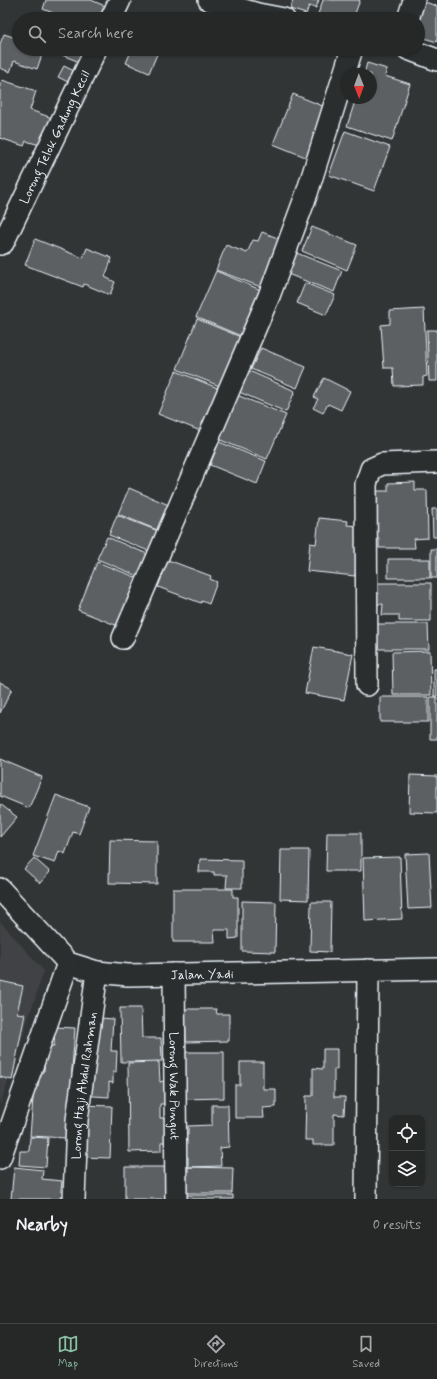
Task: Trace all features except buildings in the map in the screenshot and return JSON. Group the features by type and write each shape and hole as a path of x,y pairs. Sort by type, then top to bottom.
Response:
{"street":[{"path":"114,12 120,0"},
{"path":"209,0 260,7 270,12"},
{"path":"410,12 414,0"},
{"path":"425,55 437,60"},
{"name":"Lorong Telok Gadung Kecil","path":"0,244 2,243 93,56"},
{"path":"123,638 270,296 307,193 350,56"},
{"path":"367,685 366,484 371,469 382,464 437,462"},
{"path":"0,889 68,963 0,1158"},
{"name":"Jalan Yadi","path":"68,963 97,972 128,975 437,969"},
{"path":"366,1199 368,970"},
{"name":"Lorong Haji Abdul Rahman","path":"74,1199 77,1120 97,972"},
{"name":"Lorong Wak Pungut","path":"174,974 176,1199"}],"shaded area":[{"path":"0,921 44,971 0,1105"}]}
